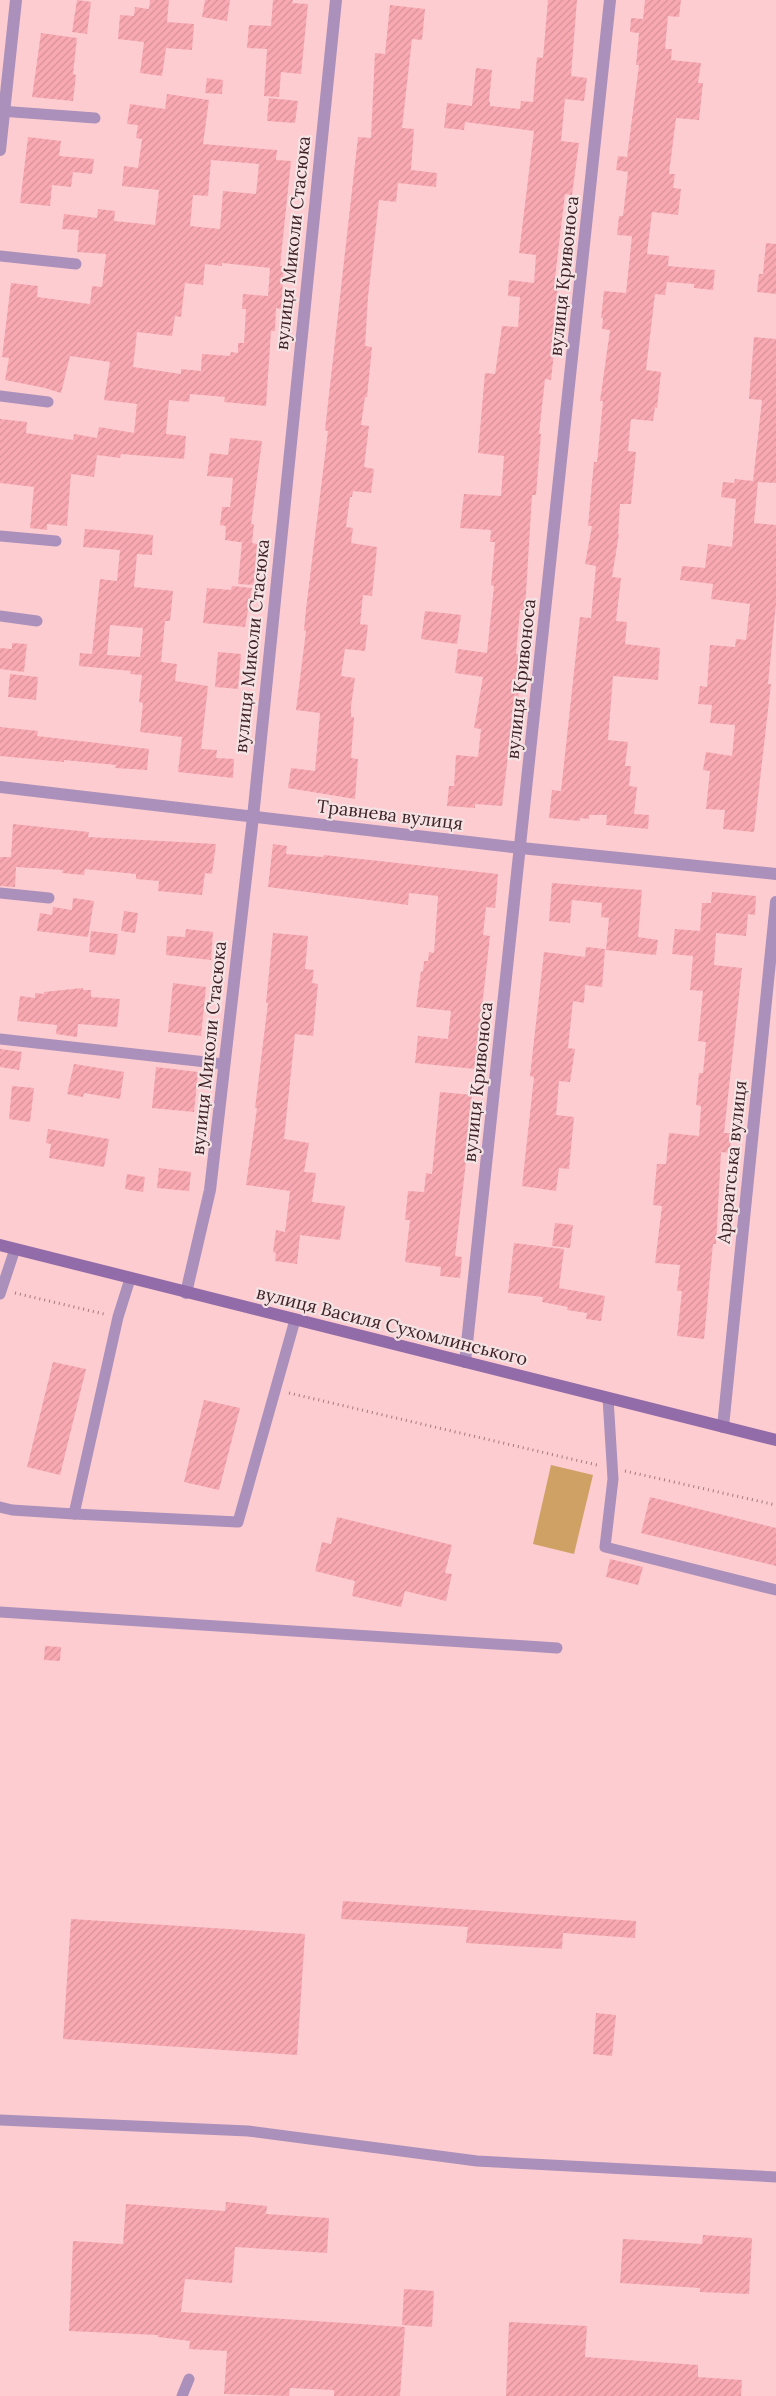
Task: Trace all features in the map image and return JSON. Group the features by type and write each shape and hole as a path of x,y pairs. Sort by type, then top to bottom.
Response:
{"main road":[{"name":"вулиця Василя Сухомлинського","path":"0,1245 776,1440"}],"street":[{"path":"0,150 2,111 16,0"},
{"name":"вулиця Миколи Стасюка","path":"186,1293 210,1190 253,817 336,0"},
{"name":"вулиця Кривоноса","path":"465,1362 610,0"},
{"name":"Травнева вулиця","path":"0,787 521,848 776,874"},
{"name":"Араратська вулиця","path":"723,1427 776,902"}],"lane":[{"path":"2,111 95,118"},
{"path":"0,256 76,264"},
{"path":"0,396 48,402"},
{"path":"0,536 56,541"},
{"path":"0,616 37,621"},
{"path":"0,893 49,898"},
{"path":"0,1039 224,1064"},
{"path":"0,1292 15,1249"},
{"path":"74,1514 118,1317 130,1279"},
{"path":"0,1507 12,1510 74,1514 238,1522 294,1320"},
{"path":"608,1398 613,1468 605,1547 776,1590"},
{"path":"0,1612 557,1648"},
{"path":"0,2120 248,2131 477,2160 776,2177"},
{"path":"182,2396 189,2379"}],"path":[{"path":"0,1292 118,1317"},
{"path":"276,1390 776,1505"}],"shaded area":[{"path":"551,1465 593,1475 574,1554 533,1544"}],"building":[{"path":"77,0 91,2 87,34 72,32"},
{"path":"150,0 169,0 167,22 194,24 192,50 166,48 162,76 140,73 144,42 118,39 120,15 134,16 135,7 149,9"},
{"path":"205,0 230,0 227,21 202,17"},
{"path":"273,0 293,0 292,3 308,4 301,74 281,72 279,97 264,96 267,49 247,48 249,25 271,26"},
{"path":"548,0 577,0 571,76 587,78 584,101 565,99 561,141 579,143 572,195 565,194 555,278 559,279 551,351 554,352 551,380 545,379 539,434 541,434 536,495 532,495 525,610 520,610 516,654 524,655 517,707 514,706 502,806 475,804 475,808 447,806 449,786 454,786 456,755 478,757 481,729 474,728 483,677 455,673 458,649 487,653 494,586 491,585 495,542 490,542 491,530 460,528 464,494 501,496 504,456 478,453 485,373 495,374 502,326 518,327 520,297 508,296 509,280 534,283 536,255 519,253 534,131 465,122 464,130 444,128 447,103 472,106 476,68 492,70 490,106 520,109 521,101 533,102 537,57 543,58"},
{"path":"645,0 681,0 679,17 668,16 665,49 672,49 671,60 701,63 698,83 703,83 699,120 676,118 669,174 675,174 673,188 681,189 678,215 652,212 647,254 669,256 668,266 715,270 713,290 694,288 694,284 667,282 665,295 655,294 646,370 661,372 657,408 655,407 653,421 631,419 628,451 636,452 631,504 620,504 619,534 612,577 621,578 616,621 627,622 625,644 660,648 658,680 613,676 608,740 628,742 625,766 631,766 629,786 637,787 634,814 649,815 648,829 606,825 607,815 589,815 589,819 580,818 580,821 549,818 552,790 561,791 580,617 591,618 596,566 585,564 592,526 588,526 592,482 594,462 597,462 603,401 600,401 610,330 602,329 603,318 601,318 604,291 626,293 632,236 617,235 619,216 623,216 628,172 616,170 618,156 627,157 639,65 636,65 639,33 630,32 631,18 643,19"},
{"path":"390,5 425,9 422,40 412,39 402,128 414,129 411,170 437,173 436,187 398,183 396,202 379,200 368,297 365,346 372,347 367,397 365,397 361,425 369,426 364,467 374,469 371,493 353,491 352,497 350,497 346,527 353,528 351,543 377,547 372,596 363,595 360,624 368,625 365,651 345,649 341,676 355,678 351,706 351,717 354,717 351,758 358,759 355,799 288,788 291,768 315,771 320,713 296,710 306,631 304,630 306,609 328,431 325,430 358,137 371,138 375,53 385,54"},
{"path":"41,33 77,38 73,74 76,75 73,101 32,97"},
{"path":"207,78 223,80 222,94 205,93"},
{"path":"167,94 209,100 203,144 277,150 276,160 291,161 280,266 284,266 281,309 276,308 275,331 271,331 266,406 224,402 225,397 190,394 189,402 169,400 166,434 186,436 184,459 121,454 120,458 97,455 94,477 71,474 67,526 47,524 47,530 30,528 34,487 0,483 0,419 27,422 26,433 73,440 74,434 97,438 99,427 134,433 137,404 104,400 110,362 70,356 61,393 5,380 9,358 2,357 11,283 38,286 37,297 90,304 92,286 102,287 106,254 77,252 79,230 62,229 64,214 97,218 98,209 115,211 114,221 155,225 159,190 122,186 124,166 138,168 142,139 136,138 138,125 127,124 130,104 165,109","holes":["211,160 259,164 256,194 223,191 220,229 190,226 193,195 208,196","222,263 270,268 268,296 243,294 242,309 246,309 244,343 238,343 238,353 231,352 230,356 202,354 201,371 181,369 181,374 133,367 137,332 172,336 175,316 181,317 185,283 203,285 205,264 222,266"]},
{"path":"269,98 298,101 295,123 267,121"},
{"path":"28,137 61,141 59,156 94,159 92,174 73,172 71,187 52,185 50,206 20,203"},
{"path":"766,243 776,244 776,294 757,292 759,274 763,274"},
{"path":"754,337 776,339 776,483 758,482 754,523 776,525 776,604 768,684 771,684 754,832 723,829 725,810 706,809 710,771 703,770 706,752 732,756 735,725 710,723 712,705 698,704 700,686 707,687 710,645 735,647 736,639 746,640 750,604 711,599 713,584 680,580 682,566 705,568 708,544 732,547 736,499 721,497 723,482 734,483 735,479 753,481 762,400 749,399"},
{"path":"230,438 262,441 251,524 254,524 252,543 257,544 254,585 238,584 242,542 225,540 226,526 220,525 222,507 230,507 233,478 207,476 210,453 228,455"},
{"path":"85,529 153,535 152,555 137,554 134,587 173,591 170,621 165,621 161,662 177,664 175,681 208,686 201,749 217,750 216,758 234,759 233,778 178,772 182,737 140,732 143,703 139,702 142,675 130,674 131,671 79,666 80,653 92,654 100,579 117,581 120,550 83,547","holes":["110,625 143,628 140,657 107,655"]},
{"path":"232,586 252,588 245,627 203,623 207,588 231,590"},
{"path":"425,611 461,615 457,644 421,639"},
{"path":"12,643 27,644 24,672 0,669 0,648 12,649"},
{"path":"218,652 241,654 238,689 215,687"},
{"path":"10,674 38,677 36,700 8,697"},
{"path":"0,727 38,731 37,736 149,749 147,770 115,768 116,765 64,760 64,762 0,756"},
{"path":"13,824 89,832 88,837 216,844 212,874 205,873 202,895 158,891 159,881 136,879 136,874 85,869 84,875 62,873 63,870 16,867 15,887 0,886 0,857 11,857"},
{"path":"273,844 287,846 286,854 323,857 324,855 498,874 495,908 486,907 483,935 490,936 475,1069 415,1063 418,1036 448,1039 451,1011 416,1007 424,961 428,961 429,952 434,953 438,896 409,893 408,905 268,887"},
{"path":"552,883 642,890 638,937 658,940 656,955 606,950 609,918 601,917 602,903 572,900 570,923 549,921"},
{"path":"712,892 756,896 755,915 748,914 746,936 716,933 714,965 742,968 724,1133 731,1133 730,1153 721,1152 716,1244 713,1244 704,1339 677,1336 682,1291 677,1291 680,1265 655,1263 662,1206 653,1205 657,1164 666,1164 669,1133 699,1136 701,1106 696,1105 699,1073 703,1073 706,1042 698,1041 703,991 690,990 693,956 672,954 675,929 700,931 702,903 711,903"},
{"path":"73,898 94,901 88,937 37,931 40,913 52,915 53,907 72,910"},
{"path":"124,911 138,913 135,933 121,931"},
{"path":"186,929 213,932 211,960 166,955 167,936 185,937"},
{"path":"91,931 118,934 115,955 89,952"},
{"path":"273,933 308,936 305,969 314,970 312,983 318,984 313,1036 295,1034 284,1139 309,1143 304,1172 316,1173 312,1202 345,1206 340,1240 300,1235 297,1264 275,1261 276,1253 273,1252 276,1230 285,1232 290,1191 246,1185 257,1108 255,1108 268,1003 266,1003"},
{"path":"586,947 605,949 602,987 585,985 584,1003 573,1001 568,1048 575,1049 570,1082 559,1081 556,1115 574,1117 569,1169 559,1168 556,1191 522,1186 534,1077 530,1076 544,952 585,957"},
{"path":"173,983 206,987 201,1036 168,1032"},
{"path":"83,988 83,990 91,990 91,997 120,999 117,1027 78,1024 77,1037 56,1034 57,1025 17,1021 20,996 35,998 35,993 44,994 44,992"},
{"path":"0,1049 22,1052 19,1070 0,1067"},
{"path":"74,1064 124,1072 120,1099 84,1093 83,1097 67,1094"},
{"path":"156,1067 198,1072 194,1112 152,1108"},
{"path":"12,1086 34,1088 30,1122 9,1119"},
{"path":"440,1092 472,1095 455,1256 462,1257 460,1278 440,1276 441,1267 405,1262 410,1220 405,1220 408,1191 424,1192 426,1173 432,1174"},
{"path":"48,1129 109,1139 104,1167 49,1158 51,1144 46,1143"},
{"path":"159,1168 191,1172 189,1191 157,1188"},
{"path":"127,1174 145,1177 143,1192 125,1189"},
{"path":"555,1223 573,1225 570,1248 552,1246"},
{"path":"514,1243 564,1249 559,1288 605,1296 601,1321 586,1319 587,1313 567,1310 568,1307 542,1302 543,1297 508,1293"},
{"path":"53,1362 86,1369 60,1475 27,1467"},
{"path":"204,1400 240,1408 219,1490 184,1482"},
{"path":"650,1497 776,1528 776,1566 641,1533"},
{"path":"337,1517 452,1545 445,1573 452,1574 446,1601 405,1591 401,1607 352,1596 355,1581 315,1571 322,1542 331,1544"},
{"path":"610,1559 643,1567 638,1585 606,1577"},
{"path":"45,1646 61,1647 60,1661 44,1660"},
{"path":"343,1901 636,1921 635,1938 563,1933 562,1949 466,1943 468,1927 341,1919"},
{"path":"71,1919 305,1934 297,2055 63,2039"},
{"path":"596,2013 616,2015 612,2056 593,2054"},
{"path":"226,2202 267,2206 266,2214 329,2218 327,2253 235,2247 232,2283 185,2279 181,2312 405,2327 400,2396 334,2396 334,2390 290,2388 289,2396 224,2394 227,2351 189,2349 190,2341 158,2337 158,2335 69,2331 73,2241 123,2244 126,2204 225,2211"},
{"path":"703,2235 752,2238 749,2294 700,2292 700,2288 620,2283 623,2239 702,2244"},
{"path":"404,2289 434,2291 432,2327 402,2325"},
{"path":"509,2322 587,2326 585,2357 698,2365 698,2377 742,2380 741,2396 506,2396"}]}
